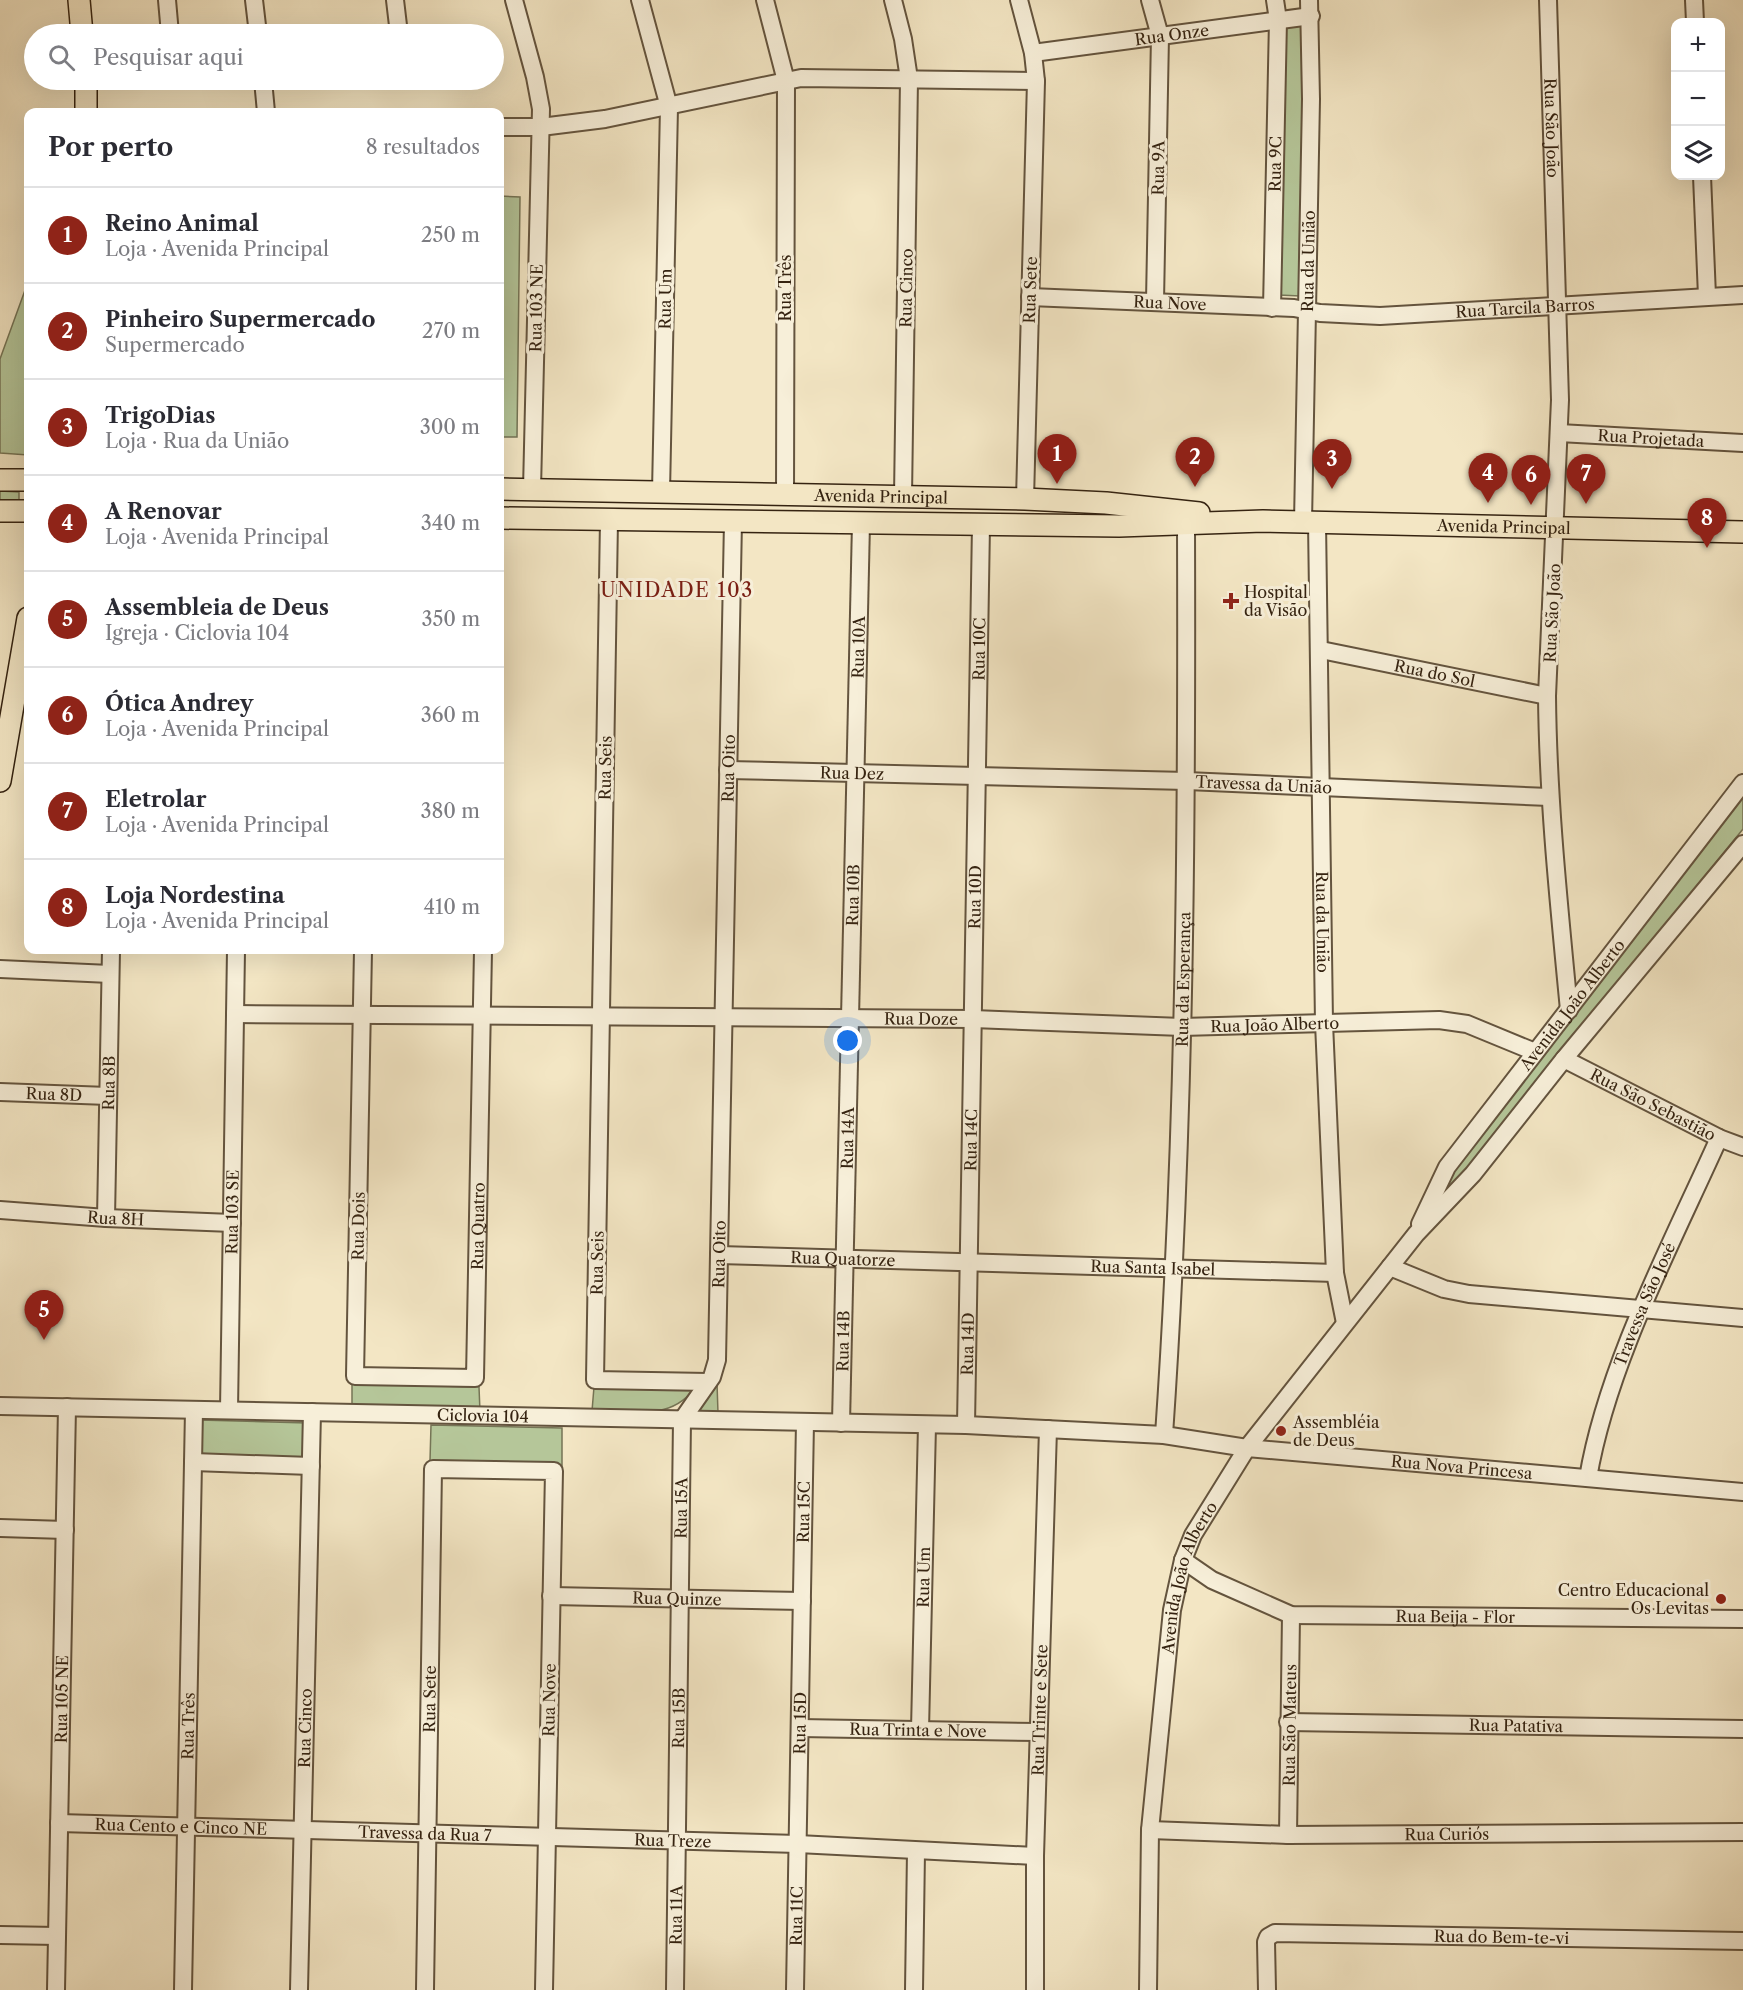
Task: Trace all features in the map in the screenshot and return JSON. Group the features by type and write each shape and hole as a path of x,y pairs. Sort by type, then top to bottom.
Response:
{"main road":[{"path":"79,0 81,24"},
{"path":"86,90 86,108"},
{"name":"Avenida Principal","path":"504,489 1024,499 1116,504 1263,521"},
{"path":"582,519 604,514 652,513 659,508 661,492"},
{"path":"0,511 24,511"},
{"name":"Avenida Principal","path":"504,518 1119,526 1263,521 1743,532"},
{"path":"0,781 24,641"}],"street":[{"path":"254,0 257,24"},
{"path":"394,0 398,24"},
{"name":"Rua 103 NE","path":"514,0 535,77 541,128 532,489"},
{"name":"Rua Um","path":"640,0 669,107 661,492"},
{"name":"Rua Três","path":"765,0 786,81 785,494"},
{"name":"Rua Cinco","path":"893,0 903,39 909,80 903,496"},
{"name":"Rua Sete","path":"1019,0 1033,53 1036,81 1024,499"},
{"name":"Rua 9A","path":"1150,0 1160,36 1155,301"},
{"name":"Rua 9C","path":"1272,308 1278,20 1275,0"},
{"name":"Rua São João","path":"1548,0 1559,304 1557,527 1547,696 1549,797 1569,1010"},
{"path":"1694,0 1695,18"},
{"path":"168,8 169,24"},
{"name":"Rua Onze","path":"1033,53 1278,20 1310,8"},
{"name":"Rua da União","path":"1310,8 1307,312 1310,522 1321,650 1324,1023 1335,1273 1345,1323"},
{"path":"504,127 541,128 605,119 801,78 1036,81"},
{"path":"264,90 266,108"},
{"path":"1702,180 1707,296"},
{"name":"Rua Tarcila Barros","path":"1307,312 1380,316 1743,295"},
{"name":"Rua Nove","path":"1030,297 1294,308 1307,312"},
{"name":"Rua Projetada","path":"1559,433 1743,442"},
{"name":"Rua Seis","path":"609,519 595,1380 708,1382"},
{"name":"Rua Oito","path":"682,1420 708,1382 717,1360 733,521"},
{"name":"Rua 10A","path":"856,772 861,523"},
{"name":"Rua da Esperança","path":"1164,1435 1176,1268 1182,1027 1187,781 1186,524"},
{"name":"Rua 10C","path":"977,775 981,525"},
{"name":"Rua do Sol","path":"1321,650 1547,696"},
{"name":"Rua Dez","path":"728,770 977,775"},
{"name":"Rua 10B","path":"850,1018 856,772"},
{"name":"Travessa da União","path":"977,775 1187,781 1549,797"},
{"name":"Rua 10D","path":"973,1019 977,775"},
{"name":"Avenida João Alberto","path":"1416,1234 1447,1167 1743,783"},
{"name":"Avenida João Alberto","path":"1148,1990 1150,1830 1172,1610 1183,1560 1206,1510 1247,1448 1416,1234 1473,1174 1564,1059 1743,844"},
{"name":"Rua 8B","path":"106,1218 111,954"},
{"name":"Rua 103 SE","path":"229,1410 236,954"},
{"name":"Rua Dois","path":"363,954 355,1376 416,1377"},
{"name":"Rua Quatro","path":"416,1377 475,1378 483,954"},
{"path":"0,969 110,974"},
{"path":"235,1014 723,1017"},
{"name":"Rua Doze","path":"723,1017 973,1019"},
{"name":"Rua 14A","path":"844,1258 850,1018"},
{"name":"Rua João Alberto","path":"973,1019 1182,1027 1448,1021 1467,1024 1494,1033 1535,1052"},
{"name":"Rua 14C","path":"968,1262 973,1019"},
{"name":"Rua São Sebastião","path":"1564,1059 1719,1138 1743,1147"},
{"name":"Rua 8D","path":"0,1092 108,1096"},
{"name":"Travessa São José","path":"1588,1478 1595,1435 1643,1310 1719,1138"},
{"name":"Rua 8H","path":"0,1210 106,1218 232,1223"},
{"name":"Rua Quatorze","path":"718,1255 968,1262"},
{"name":"Rua 14B","path":"841,1423 844,1258"},
{"name":"Rua Santa Isabel","path":"968,1262 1335,1273"},
{"name":"Rua 14D","path":"966,1425 968,1262"},
{"path":"1390,1267 1444,1289 1469,1294 1743,1318"},
{"name":"Ciclovia 104","path":"0,1406 966,1425"},
{"name":"Rua 105 NE","path":"56,1990 67,1407"},
{"name":"Rua Três","path":"183,1990 194,1410"},
{"name":"Rua Cinco","path":"299,1990 312,1412"},
{"name":"Rua 15A","path":"680,1598 682,1420"},
{"name":"Rua 15C","path":"802,1601 805,1422"},
{"name":"Rua Um","path":"920,1730 927,1425"},
{"name":"Rua Nova Princesa","path":"966,1425 1164,1435 1247,1448 1743,1492"},
{"name":"Rua Trinte e Sete","path":"1035,1990 1035,1856 1048,1429"},
{"path":"193,1462 311,1466"},
{"name":"Rua Sete","path":"425,1990 433,1469 494,1470"},
{"name":"Rua Nove","path":"494,1470 554,1471 544,1990"},
{"path":"0,1528 65,1530"},
{"name":"Rua Beija - Flor","path":"1183,1560 1212,1580 1292,1616 1743,1619"},
{"name":"Rua Quinze","path":"551,1596 802,1601"},
{"name":"Rua 15B","path":"677,1840 680,1598"},
{"name":"Rua 15D","path":"798,1844 802,1601"},
{"name":"Rua São Mateus","path":"1288,1836 1288,1722 1292,1616"},
{"name":"Rua Patativa","path":"1288,1722 1743,1729"},
{"name":"Rua Trinta e Nove","path":"800,1728 1038,1732"},
{"name":"Rua Cento e Cinco NE","path":"59,1823 303,1830"},
{"name":"Travessa da Rua 7","path":"303,1830 547,1836"},
{"name":"Rua Curiós","path":"1150,1830 1288,1836 1743,1832"},
{"name":"Rua Treze","path":"547,1836 798,1844 1035,1856"},
{"name":"Rua 11A","path":"675,1990 677,1840"},
{"name":"Rua 11C","path":"795,1990 798,1844"},
{"path":"914,1990 916,1851"},
{"name":"Rua do Bem-te-vi","path":"1267,1990 1266,1942 1268,1937 1275,1933 1743,1941"},
{"path":"0,1935 57,1936"}],"green space":[{"path":"1303,24 1300,296 1279,295 1284,25"},
{"path":"504,196 520,197 517,437 504,437"},
{"path":"24,293 24,455 0,453 0,359"},
{"path":"0,491 19,492 19,503 0,502"},
{"path":"1743,793 1743,829 1432,1213 1456,1168"},
{"path":"717,1383 718,1413 694,1412"},
{"path":"352,1384 479,1387 480,1412 352,1409"},
{"path":"594,1387 693,1390 684,1400 673,1406 634,1413 592,1411"},
{"path":"199,1420 307,1423 307,1459 198,1456"},
{"path":"431,1425 562,1428 562,1466 430,1461"}],"place":[{"name":"Reino Animal","path":"1057,484"},
{"name":"Pinheiro Supermercado","path":"1195,487"},
{"name":"TrigoDias","path":"1332,489"},
{"name":"A Renovar","path":"1488,503"},
{"name":"Eletrolar","path":"1586,504"},
{"name":"Ótica Andrey","path":"1531,505"},
{"name":"Loja Nordestina","path":"1707,548"},
{"name":"Hospital da Visão","path":"1231,601"},
{"name":"Assembleia de Deus","path":"44,1340"},
{"name":"Assembléia de Deus","path":"1281,1431"},
{"name":"Centro Educacional Os Levitas","path":"1721,1599"}],"district":[{"name":"UNIDADE 103","path":"677,590"}]}
